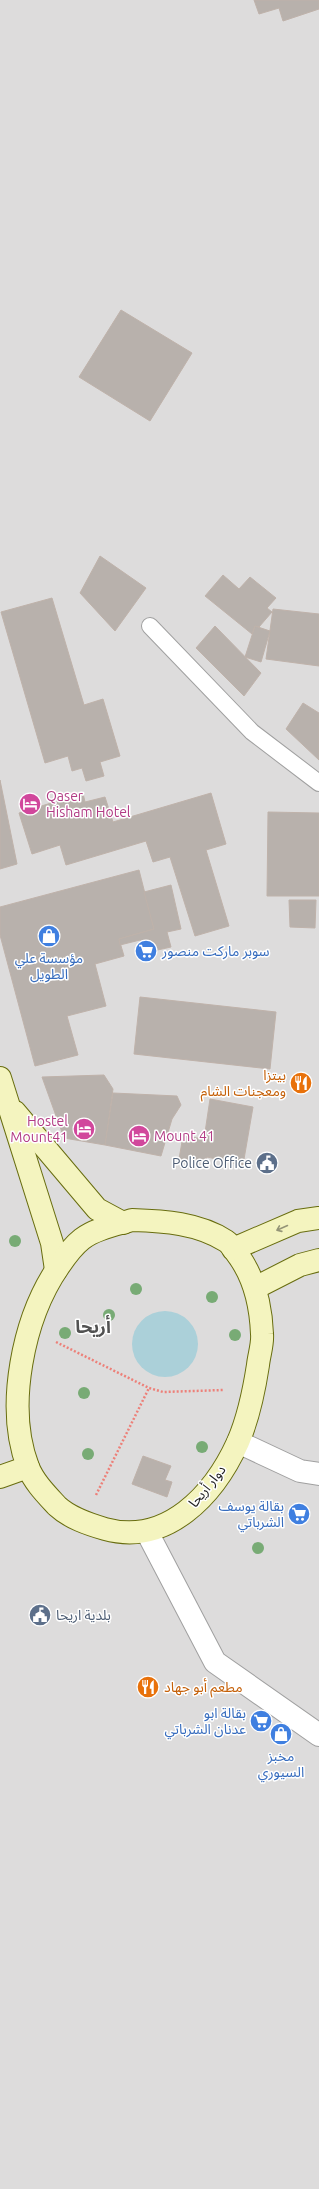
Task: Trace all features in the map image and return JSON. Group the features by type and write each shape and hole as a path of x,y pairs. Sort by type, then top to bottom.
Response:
{"main road":[{"path":"0,1078 52,1244 56,1270"},
{"path":"8,1104 97,1209 123,1223"},
{"path":"233,1249 298,1221 319,1218"},
{"name":"دوار أريحا","path":"132,1220 167,1221 198,1228 228,1242 233,1249 248,1271 255,1288 262,1335 254,1389 238,1442 219,1476 194,1506 171,1521 147,1532 115,1532 83,1522 60,1508 40,1488 28,1467 20,1434 19,1391 24,1343 35,1308 56,1270 82,1239 103,1229 132,1220"},
{"path":"255,1288 300,1265 319,1260"},
{"path":"0,1477 28,1467"}],"street":[{"path":"238,1442 300,1471 319,1474"},
{"path":"147,1532 215,1662 319,1735"}],"lane":[{"path":"150,626 252,732 319,784"}],"path":[{"path":"29,1329 149,1388 163,1392 254,1389"},
{"path":"83,1522 149,1388"}],"shaded area":[{"name":"أريحا","path":"0,0 319,0 319,2189 0,2189"}],"water":[{"path":"165,1311 178,1314 188,1321 195,1331 198,1344 195,1357 188,1367 178,1374 165,1377 152,1374 142,1367 135,1357 132,1344 135,1331 142,1321 152,1314"}],"building":[{"path":"254,0 319,0 319,9 283,21 279,8 259,14"},
{"path":"121,310 192,353 150,421 79,377"},
{"path":"100,556 146,588 115,631 80,593"},
{"path":"223,575 239,589 250,577 276,598 267,608 272,612 259,627 255,626 252,634 205,596"},
{"path":"52,598 84,705 103,699 120,756 100,762 104,776 86,781 82,768 72,771 68,756 45,763 1,612"},
{"path":"273,609 319,614 319,666 266,659"},
{"path":"215,626 261,673 244,696 196,648"},
{"path":"255,626 270,631 261,662 245,657"},
{"path":"303,703 319,713 319,760 286,729"},
{"path":"0,780 17,864 0,869"},
{"path":"83,793 85,802 105,797 113,822 211,793 226,844 206,850 229,926 195,936 170,857 153,862 146,841 66,865 60,845 32,854 19,813"},
{"path":"268,812 319,813 319,896 267,896"},
{"path":"139,870 154,929 119,939 124,956 95,964 106,1006 67,1016 78,1055 35,1066 0,935 0,907"},
{"path":"171,885 181,929 167,932 171,947 144,953 140,940 120,945 119,939 154,929 144,892"},
{"path":"289,900 316,900 315,928 290,927"},
{"path":"140,997 276,1012 270,1069 134,1054"},
{"path":"104,1075 113,1089 105,1145 64,1138 42,1077"},
{"path":"113,1093 177,1096 181,1105 172,1119 161,1156 105,1145"},
{"path":"210,1099 253,1107 243,1165 207,1157 205,1163 179,1159 183,1136 204,1139"},
{"path":"143,1456 171,1466 165,1480 172,1482 167,1497 132,1484"}],"place":[{"name":"Qaser Hisham Hotel","path":"30,804"},
{"name":"مؤسسة علي الطويل","path":"49,936"},
{"name":"سوبر ماركت منصور","path":"146,951"},
{"name":"بيتزا ومعجنات الشام","path":"301,1083"},
{"name":"Hostel Mount41","path":"84,1129"},
{"name":"Mount 41","path":"139,1136"},
{"name":"Police Office","path":"267,1163"},
{"name":"بقالة يوسف الشرباتي","path":"299,1514"},
{"name":"بلدية اريحا","path":"40,1615"},
{"name":"مطعم أبو جهاد","path":"148,1687"},
{"name":"بقالة ابو عدنان الشرباتي","path":"261,1721"},
{"name":"مخبز السيوري","path":"281,1734"}],"district":[{"name":"أريحا","path":"93,1327"}]}
